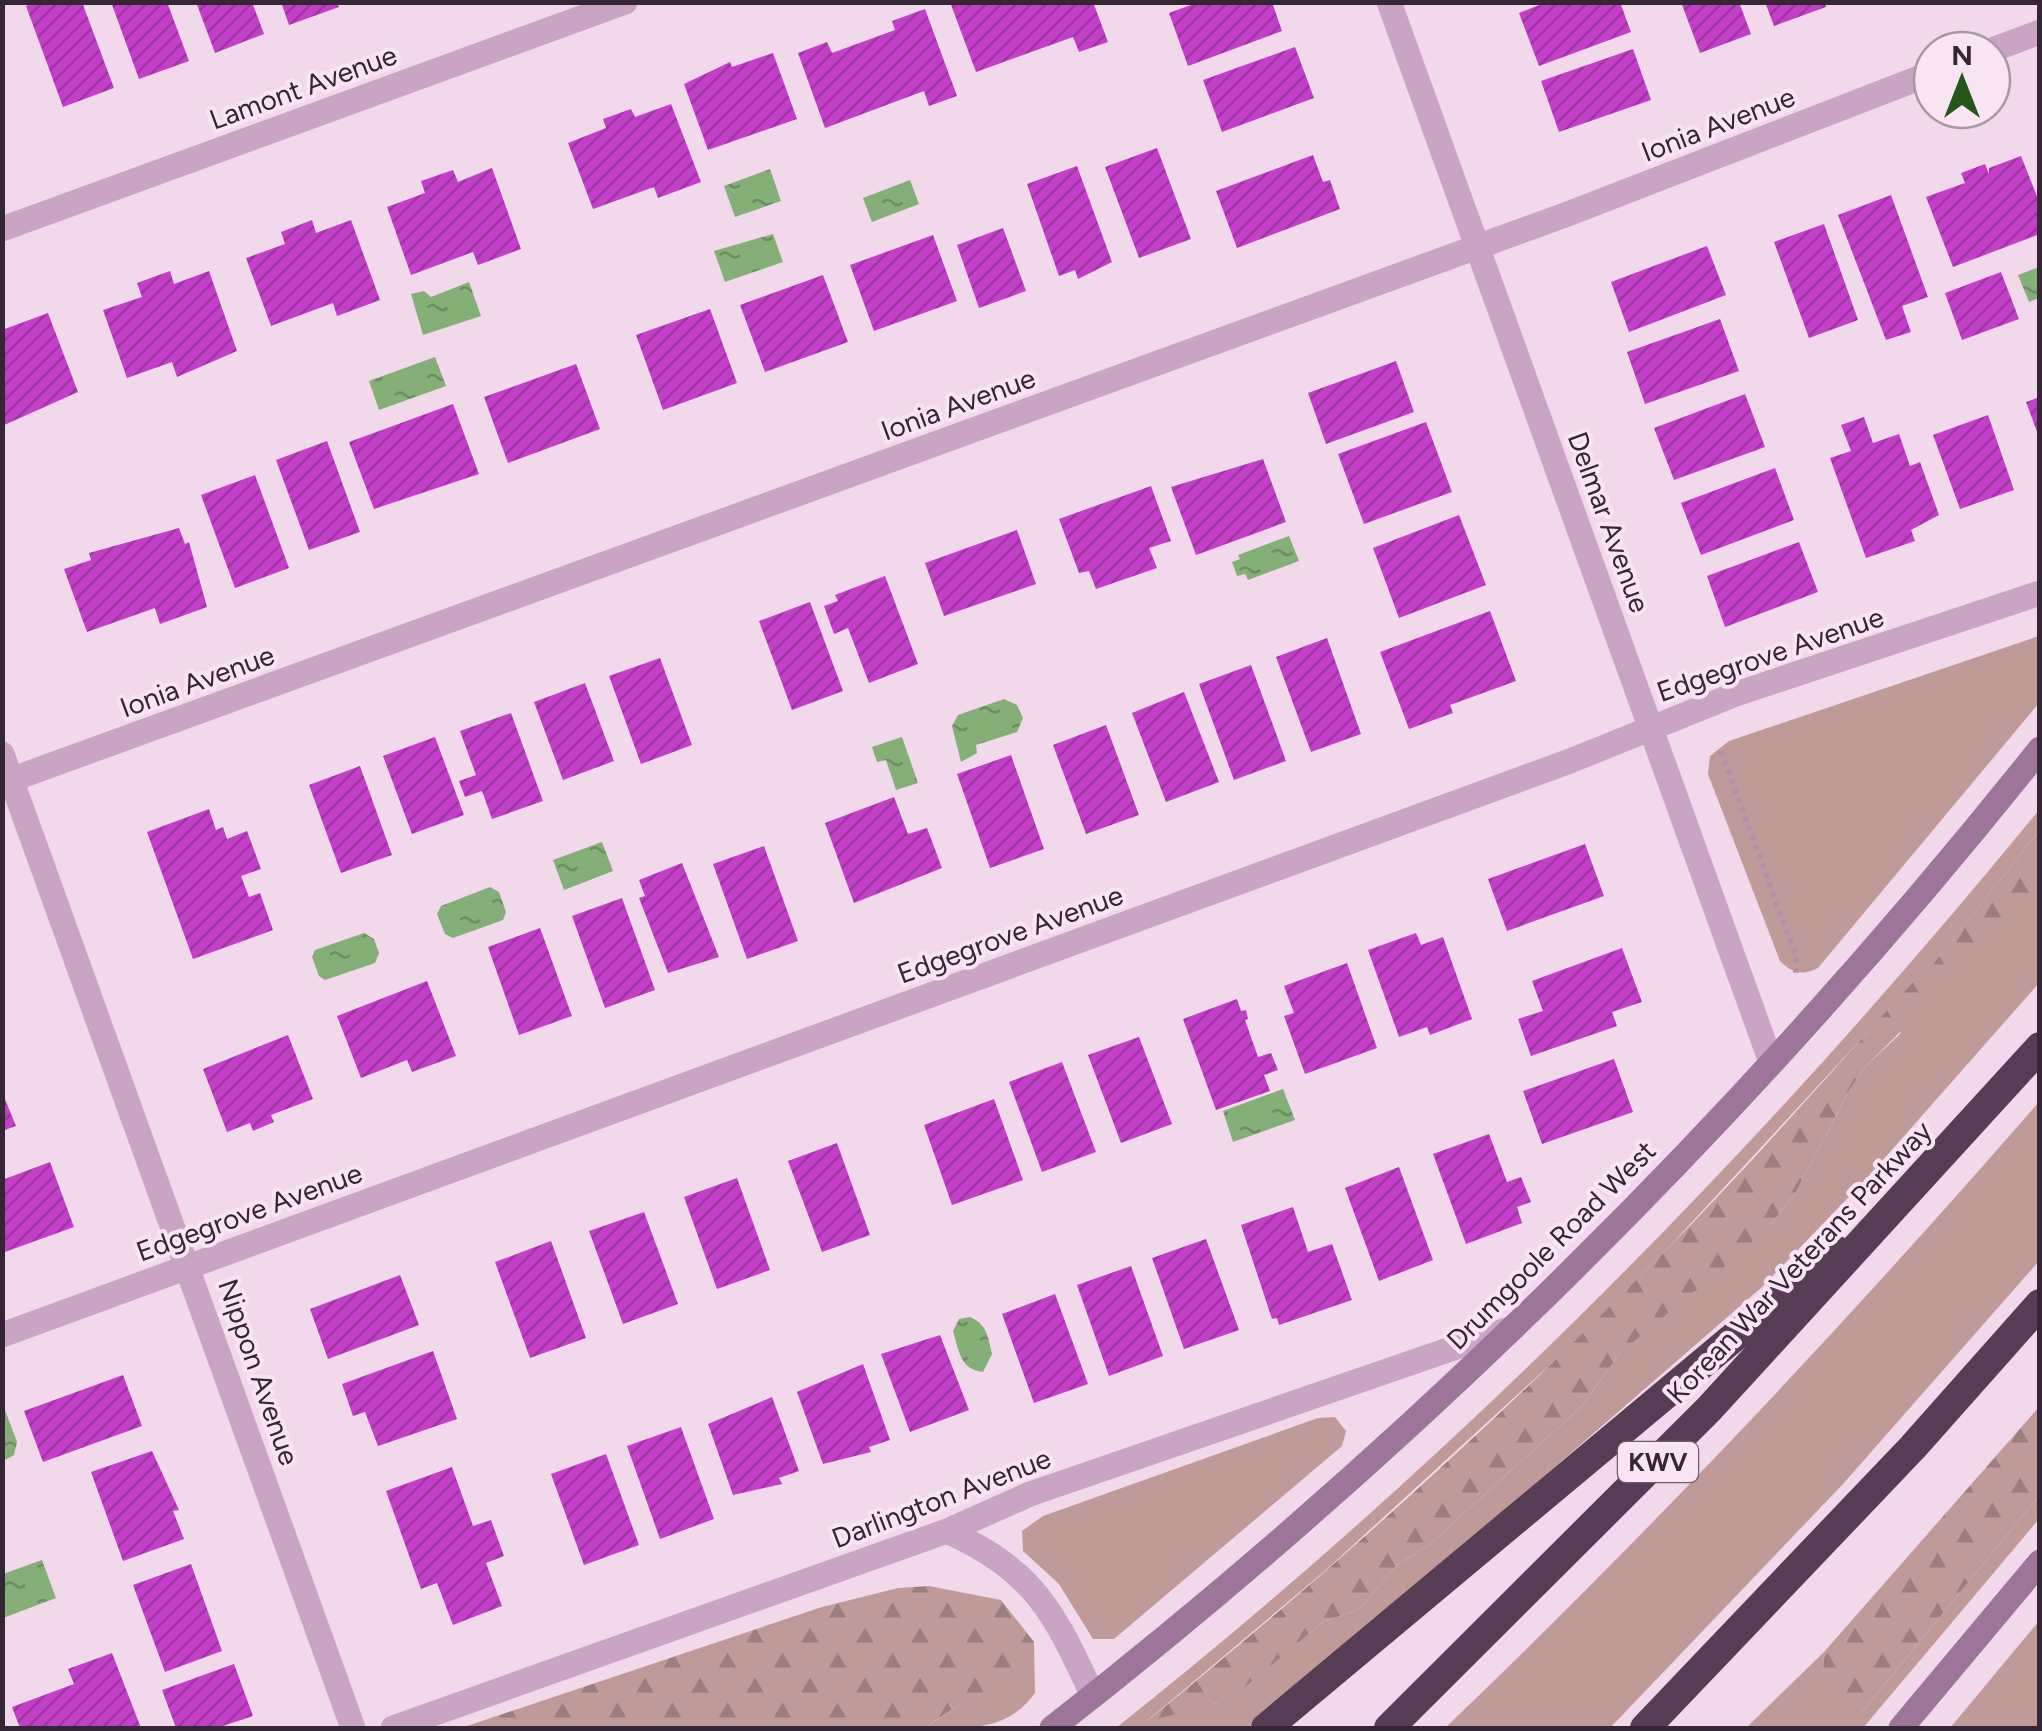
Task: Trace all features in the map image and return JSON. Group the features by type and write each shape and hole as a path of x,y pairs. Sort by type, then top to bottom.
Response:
{"highway":[{"name":"Korean War Veterans Parkway","path":"1389,1728 1667,1452 2040,1047"},
{"path":"1266,1728 1916,1186"},
{"path":"1645,1728 1804,1563 2040,1304"},
{"path":"1670,1728 1804,1563"}],"main road":[{"name":"Drumgoole Road West","path":"1052,1728 1291,1531 1512,1328 1772,1062 1876,946 2040,750"},
{"path":"1901,1728 2040,1562"}],"street":[{"name":"Lamont Avenue","path":"2,229 625,2"},
{"name":"Delmar Avenue","path":"1389,2 1772,1062"},
{"path":"2012,42 2040,32"},
{"name":"Ionia Avenue","path":"7,781 1478,247 1912,82"},
{"name":"Edgegrove Avenue","path":"2,1335 1736,694 2040,593"},
{"name":"Nippon Avenue","path":"2,754 7,781 190,1266 353,1728"},
{"name":"Darlington Avenue","path":"393,1728 947,1532 1030,1494 1322,1390 1512,1328"},
{"path":"947,1532 1003,1559 1022,1576 1054,1618 1093,1696"}],"path":[{"path":"1721,751 1796,956 1796,973"}],"green space":[{"path":"2039,636 2039,703 1818,968 1802,972 1784,965 1708,774 1710,756 1729,741"},
{"path":"2039,810 2039,831 1934,963 1972,955 2039,907 2039,983 1868,1177 1762,1287 1320,1671 1247,1728 1116,1728 1365,1518 1602,1294 1827,1058","holes":["1916,980 1900,1034 1867,1065 1850,1089 1795,1194 1771,1224 1621,1352 1582,1406 1429,1545 1397,1565 1359,1609 1323,1622 1244,1687 1216,1703 1148,1720 1327,1569 1576,1341 1667,1249"]},
{"path":"2039,831 2039,907 2004,937 1976,954 1961,961 1933,964"},
{"path":"1916,979 1924,1001 1919,1013 1867,1065 1850,1089 1795,1194 1771,1224 1621,1352 1582,1406 1429,1545 1397,1565 1359,1609 1323,1622 1245,1687 1216,1703 1146,1722 1346,1553 1539,1376 1696,1220"},
{"path":"2039,1102 2039,1261 1843,1484 1610,1728 1445,1728 1749,1422"},
{"path":"2039,1407 2039,1496 1862,1712 1851,1711 1823,1671 1824,1652"},
{"path":"1335,1417 1346,1431 1342,1446 1114,1639 1093,1639 1059,1584 1023,1551 1022,1531 1043,1516 1318,1418"},
{"path":"2039,1496 2039,1519 1863,1728 1746,1728 1824,1652 1823,1671 1862,1712"},
{"path":"929,1586 1001,1600 1034,1642 1011,1672 926,1728 461,1728 822,1607 898,1588"},
{"path":"2039,1621 2039,1728 1950,1728"},
{"path":"1034,1642 1035,1693 1013,1714 988,1725 926,1728 1011,1670"}],"water":[{"path":"770,169 781,201 735,217 724,186"},
{"path":"910,180 919,204 872,222 863,198"},
{"path":"773,234 783,262 725,282 714,251"},
{"path":"2039,267 2039,298 2029,302 2018,275"},
{"path":"469,282 481,316 423,335 411,294 424,291 431,297"},
{"path":"435,357 446,386 379,410 369,381"},
{"path":"1289,536 1299,561 1248,580 1245,574 1237,576 1232,562 1240,559 1238,555"},
{"path":"1004,699 1017,705 1023,718 1017,732 976,745 977,753 961,762 952,726 958,715"},
{"path":"902,737 918,783 896,790 886,760 877,762 872,747"},
{"path":"602,842 613,871 564,890 553,860"},
{"path":"490,887 499,892 506,912 503,920 453,938 445,934 437,914 441,906"},
{"path":"364,933 374,939 379,953 375,963 325,980 319,976 312,957 315,950"},
{"path":"1283,1089 1295,1120 1233,1142 1223,1111"},
{"path":"970,1317 983,1327 992,1354 983,1372 965,1363 953,1331 959,1319"},
{"path":"3,1405 17,1442 14,1455 3,1461"},
{"path":"42,1560 56,1598 3,1618 3,1574"}],"building":[{"path":"35,2 82,2 114,88 63,107 26,6"},
{"path":"111,2 167,2 189,61 139,79"},
{"path":"196,2 252,2 264,34 215,53"},
{"path":"281,2 337,2 339,7 289,25"},
{"path":"950,2 1093,2 1108,42 1079,52 1073,37 976,72"},
{"path":"1199,2 1272,2 1282,31 1188,66 1169,13"},
{"path":"1547,2 1620,2 1631,32 1539,66 1519,13"},
{"path":"1681,2 1739,2 1751,34 1700,53"},
{"path":"1765,2 1825,2 1826,7 1774,26"},
{"path":"925,9 957,96 929,106 924,91 825,128 798,53 827,42 832,53 895,30 892,21"},
{"path":"1295,47 1314,98 1222,132 1203,80"},
{"path":"1633,49 1651,100 1559,132 1541,81"},
{"path":"773,53 797,119 708,150 684,84 730,62 732,67"},
{"path":"671,104 701,182 658,198 654,187 593,209 568,143 606,128 603,119 631,109 635,117"},
{"path":"1157,148 1191,239 1139,258 1105,167"},
{"path":"1313,155 1323,182 1330,180 1340,209 1237,248 1216,191"},
{"path":"2021,156 2040,204 2040,234 1953,267 1926,197 1965,183 1961,173 1985,164 1989,174 1989,168"},
{"path":"1077,166 1112,262 1078,279 1075,270 1059,276 1027,184"},
{"path":"492,168 521,249 478,265 473,252 411,275 387,207 425,193 421,181 453,170 458,182"},
{"path":"1891,195 1928,297 1902,306 1911,332 1886,340 1838,215"},
{"path":"312,220 316,233 351,220 380,300 337,316 333,303 271,326 246,258 285,244 281,232"},
{"path":"1824,224 1858,320 1809,338 1774,242"},
{"path":"1003,228 1026,291 979,308 957,245"},
{"path":"933,235 957,301 874,331 850,265"},
{"path":"1707,246 1726,295 1629,332 1611,282"},
{"path":"170,271 174,284 209,271 237,351 177,377 172,362 127,378 103,310 142,297 137,283"},
{"path":"2001,272 2019,319 1962,340 1945,293"},
{"path":"823,275 848,342 765,372 740,305"},
{"path":"710,309 737,383 663,410 636,335"},
{"path":"48,313 78,392 2,426 2,330"},
{"path":"1720,319 1739,371 1645,404 1627,352"},
{"path":"1396,361 1414,412 1326,444 1308,393"},
{"path":"576,364 600,429 508,463 484,397"},
{"path":"1745,394 1765,447 1674,480 1654,428"},
{"path":"2040,397 2040,436 2039,437 2026,402"},
{"path":"453,404 479,474 374,509 349,442"},
{"path":"1988,415 2014,490 1960,509 1933,435"},
{"path":"1864,417 1873,443 1899,434 1910,466 1920,462 1939,515 1911,530 1915,541 1866,558 1830,458 1851,451 1841,425"},
{"path":"1426,422 1452,492 1364,524 1338,454"},
{"path":"327,441 360,532 309,550 276,460"},
{"path":"1263,459 1286,522 1196,555 1171,487"},
{"path":"1775,468 1794,520 1701,555 1681,503"},
{"path":"255,475 289,568 235,588 201,495"},
{"path":"1151,486 1171,541 1149,548 1157,568 1096,589 1089,571 1079,573 1059,519"},
{"path":"1459,515 1486,585 1399,618 1373,548"},
{"path":"179,528 185,544 189,542 207,607 160,624 155,608 87,632 64,569 91,560 89,553"},
{"path":"1017,530 1036,584 944,616 925,563"},
{"path":"1799,542 1818,592 1725,627 1707,576"},
{"path":"885,576 918,664 869,683 848,628 834,634 824,606 838,601 835,595"},
{"path":"810,602 843,691 792,710 759,621"},
{"path":"1490,611 1516,681 1450,705 1453,713 1409,729 1380,652"},
{"path":"1327,638 1361,734 1311,752 1276,657"},
{"path":"660,658 692,745 641,764 609,676"},
{"path":"1251,665 1286,761 1234,780 1199,684"},
{"path":"585,683 614,761 563,780 534,702"},
{"path":"1184,692 1219,782 1166,802 1132,713"},
{"path":"511,713 543,801 492,819 482,791 465,797 459,781 476,775 460,731"},
{"path":"1106,725 1139,815 1086,834 1053,745"},
{"path":"435,737 464,815 412,834 383,756"},
{"path":"1011,755 1044,849 990,868 957,774"},
{"path":"360,766 392,855 341,873 309,785"},
{"path":"894,797 908,834 927,828 942,868 854,903 825,823"},
{"path":"209,809 216,830 223,827 227,839 247,831 261,869 241,876 249,897 260,893 273,930 193,959 147,832"},
{"path":"1585,844 1604,896 1507,931 1488,879"},
{"path":"764,846 798,941 747,959 713,864"},
{"path":"682,863 719,957 668,973 639,898 645,896 639,880"},
{"path":"622,898 655,990 605,1008 572,916"},
{"path":"540,928 572,1016 519,1035 488,947"},
{"path":"1416,933 1421,945 1443,937 1472,1019 1430,1035 1427,1027 1399,1037 1368,950"},
{"path":"1622,948 1642,1002 1612,1012 1617,1026 1531,1056 1518,1019 1543,1011 1532,981"},
{"path":"1347,963 1377,1048 1305,1074 1284,1016 1294,1013 1284,986"},
{"path":"427,981 456,1056 412,1072 407,1060 361,1078 337,1016"},
{"path":"1237,999 1241,1011 1246,1010 1245,1020 1258,1057 1271,1053 1278,1070 1264,1075 1270,1091 1216,1110 1183,1019"},
{"path":"288,1035 313,1099 271,1115 274,1122 253,1131 250,1123 227,1132 203,1069"},
{"path":"1139,1037 1172,1124 1121,1143 1088,1055"},
{"path":"1614,1059 1633,1112 1542,1144 1523,1091"},
{"path":"1062,1062 1096,1152 1042,1172 1009,1082"},
{"path":"2,1092 16,1126 2,1131"},
{"path":"994,1099 1023,1180 952,1205 924,1125"},
{"path":"1489,1134 1507,1182 1521,1177 1531,1202 1517,1207 1522,1223 1466,1244 1433,1154"},
{"path":"837,1143 870,1235 822,1252 788,1161"},
{"path":"50,1162 74,1227 2,1253 2,1180"},
{"path":"1399,1167 1433,1260 1379,1281 1345,1188"},
{"path":"737,1178 770,1270 717,1289 684,1197"},
{"path":"1293,1207 1308,1252 1332,1244 1352,1300 1279,1325 1277,1318 1272,1319 1241,1225"},
{"path":"644,1212 678,1304 623,1324 589,1231"},
{"path":"1206,1239 1239,1330 1184,1349 1152,1258"},
{"path":"551,1241 586,1338 530,1358 495,1262"},
{"path":"1131,1266 1163,1356 1109,1376 1077,1285"},
{"path":"400,1275 419,1325 328,1359 310,1309"},
{"path":"1055,1294 1088,1384 1034,1403 1002,1314"},
{"path":"940,1335 969,1410 910,1432 881,1354"},
{"path":"433,1351 457,1419 378,1446 365,1412 353,1416 342,1384"},
{"path":"863,1364 890,1440 869,1447 871,1452 823,1464 797,1392"},
{"path":"123,1375 142,1426 43,1462 24,1411"},
{"path":"772,1397 799,1471 779,1478 782,1484 733,1495 708,1424"},
{"path":"681,1427 714,1519 660,1539 627,1446"},
{"path":"152,1451 179,1510 173,1511 184,1539 123,1561 91,1472"},
{"path":"606,1454 639,1545 584,1565 551,1474"},
{"path":"452,1467 473,1526 491,1520 504,1556 486,1563 502,1606 453,1625 437,1583 421,1589 386,1491"},
{"path":"191,1564 222,1651 165,1672 133,1585"},
{"path":"112,1653 141,1728 20,1728 12,1707 74,1684 68,1669"},
{"path":"234,1664 253,1716 217,1728 176,1728 162,1690"}]}
